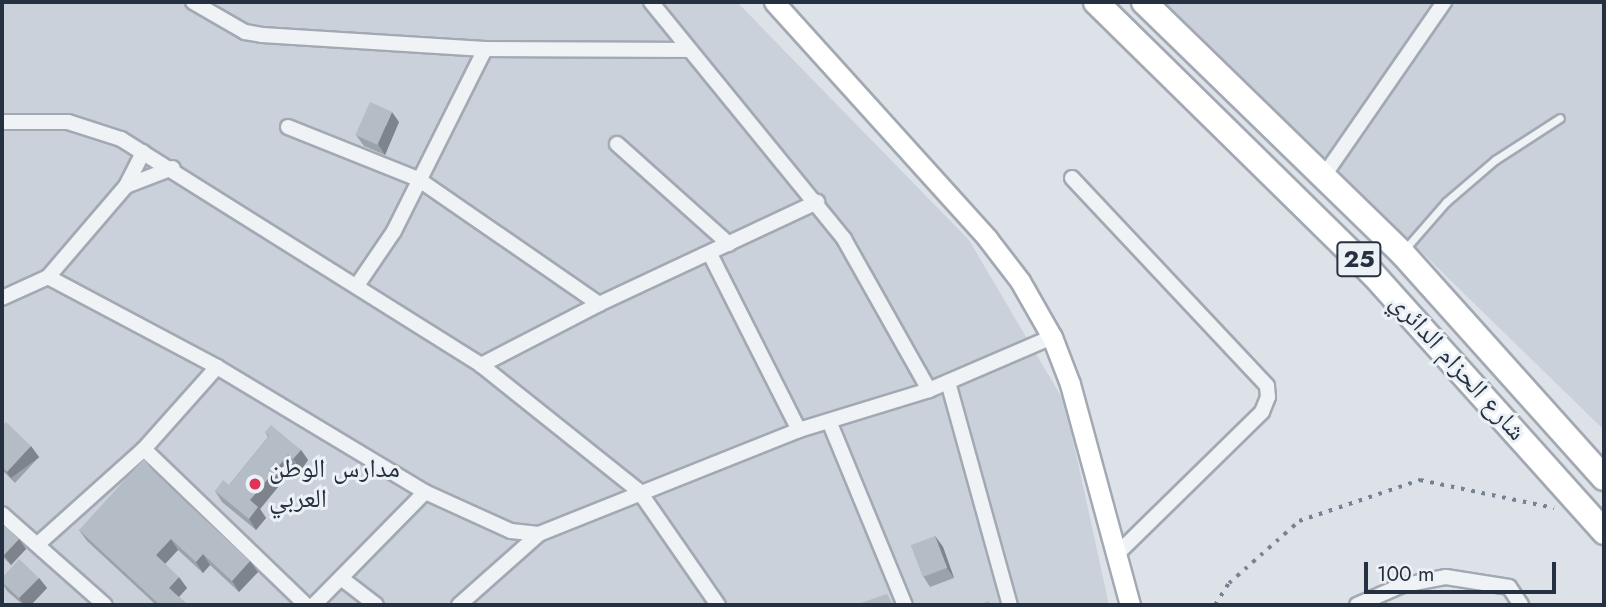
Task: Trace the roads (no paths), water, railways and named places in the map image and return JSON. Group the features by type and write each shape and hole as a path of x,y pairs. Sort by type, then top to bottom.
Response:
{"highway":[{"name":"شارع الحزام الدائري","path":"1096,2 1373,273 1604,532"},
{"name":"شارع الحزام الدائري","path":"1144,2 1402,253 1604,478"}],"street":[{"path":"193,2 245,32 262,35 485,49 689,50"},
{"path":"651,2 817,202 844,239 929,390"},
{"path":"774,2 988,237 1020,281 1052,337 1086,435 1130,605"},
{"path":"1323,177 1444,2"},
{"path":"358,284 384,249 485,49"},
{"path":"2,122 32,120 88,126 143,152 358,284 481,365 639,491 718,605"},
{"path":"288,128 418,179 599,304"},
{"path":"617,144 729,244"},
{"path":"2,298 48,276 126,186 143,152"},
{"path":"126,186 173,168"},
{"path":"1072,178 1267,386 1268,397 1262,412 1116,555"},
{"path":"481,365 599,304 817,202"},
{"path":"710,254 799,430"},
{"path":"48,276 217,367 425,492 511,531 539,534"},
{"path":"459,605 539,534 639,491 799,430 929,390 1052,337"},
{"path":"38,544 144,449 217,367"},
{"path":"947,382 1007,605"},
{"path":"830,421 905,605"},
{"path":"144,449 306,605"},
{"path":"314,605 425,492"},
{"path":"2,514 105,605"},
{"path":"1357,605 1400,586 1447,577 1509,587 1521,605"},
{"path":"341,578 376,605"}],"lane":[{"path":"1402,253 1446,202 1495,160 1560,118"}],"railway":[{"path":"1215,605 1229,583 1299,521 1420,480 1554,508"}],"place":[{"name":"مدارس الوطن العربي","path":"255,484"}]}
